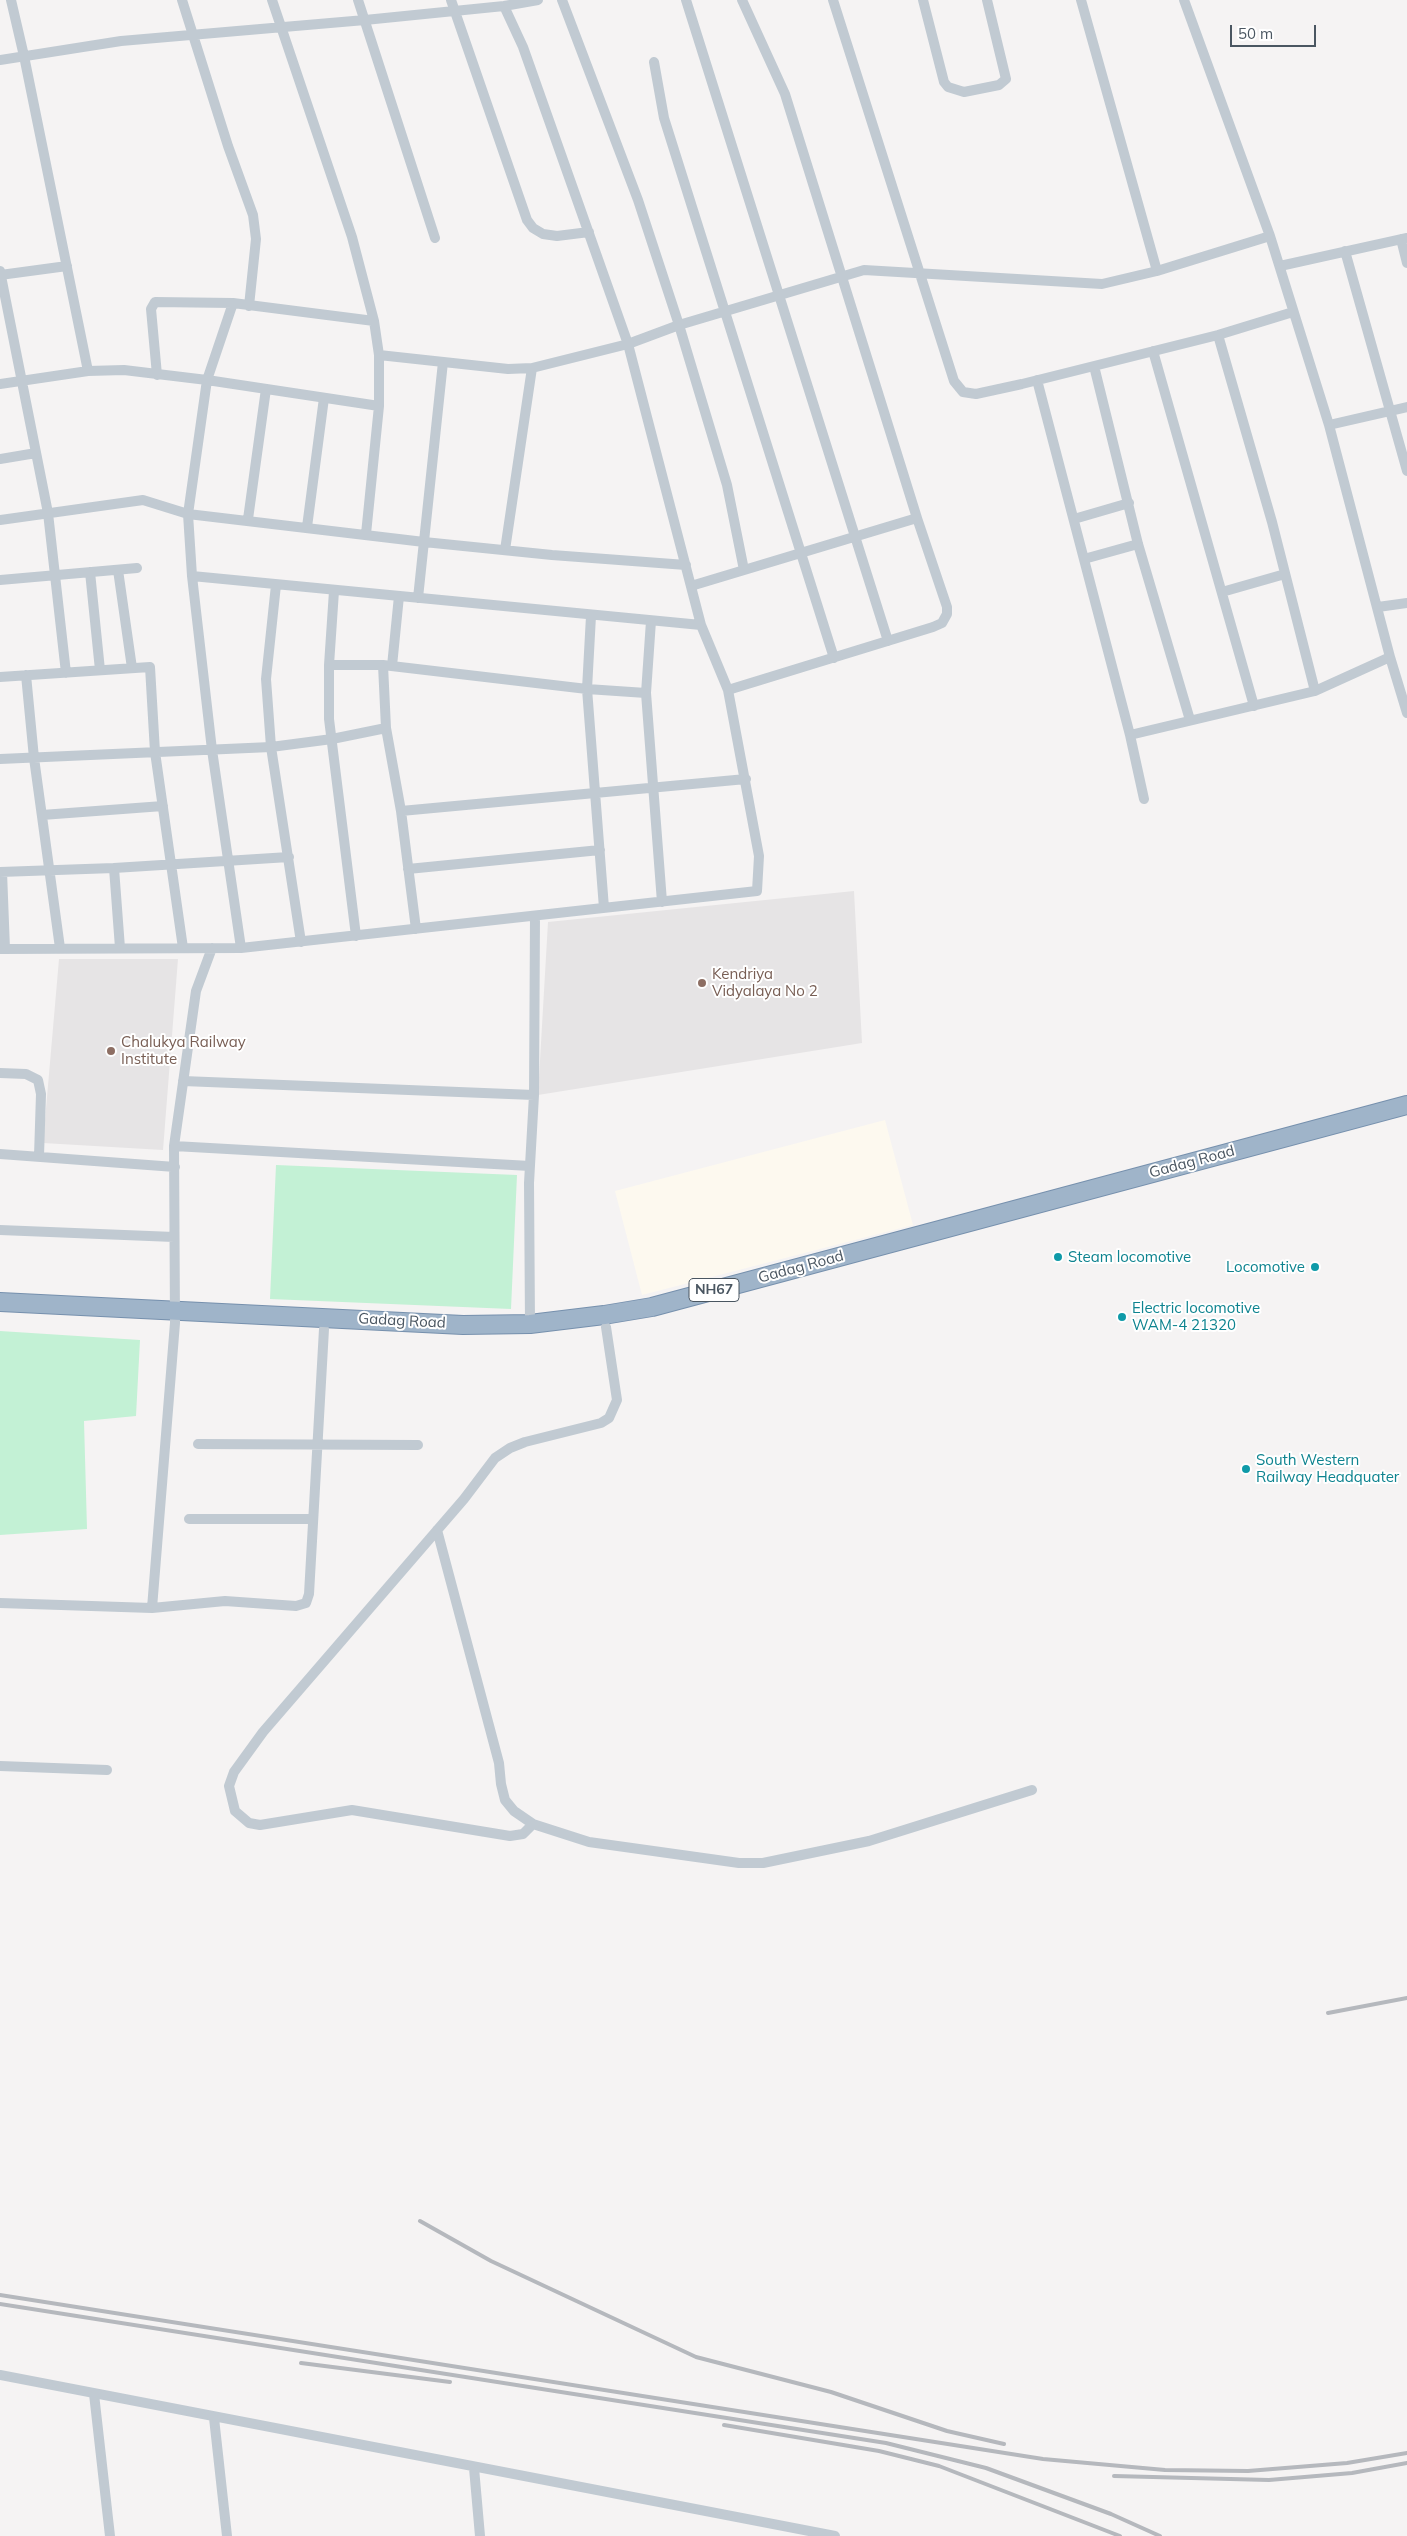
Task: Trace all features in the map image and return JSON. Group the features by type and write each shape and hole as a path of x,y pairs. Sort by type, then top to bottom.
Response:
{"highway":[{"name":"Gadag Road","path":"0,1314 463,1325 530,1324 604,1315 652,1307 1407,1105"},
{"name":"Gadag Road","path":"0,1302 324,1329 463,1336 530,1336 606,1327 654,1318 1407,1117"}],"street":[{"path":"11,0 88,372"},
{"path":"182,0 255,226 256,239 249,306"},
{"path":"272,0 352,237 374,321 379,355 379,406 366,534"},
{"path":"358,0 434,238"},
{"path":"452,0 519,197 530,224 543,234 557,236 589,232"},
{"path":"0,60 121,40 194,36 280,26 365,20 538,0"},
{"path":"562,0 638,200 679,325 727,484 744,570"},
{"path":"686,0 888,641"},
{"path":"728,690 933,627 946,619 947,607 917,518 785,94 742,0"},
{"path":"833,0 918,272 957,387 968,394 976,394 1218,335 1294,312"},
{"path":"923,0 944,82 956,91 964,92 999,85 1006,79 986,0"},
{"path":"1081,0 1157,270"},
{"path":"1184,0 1280,266 1329,425 1390,657 1407,713"},
{"path":"289,857 172,865 1,872 2,949 241,948 757,891 759,856 728,690 701,626 628,344 523,47 510,4"},
{"path":"654,62 664,118 834,658"},
{"path":"379,355 508,369 532,368 628,344 679,325 864,270 1102,284 1157,270 1270,236"},
{"path":"1280,266 1404,238 1407,263"},
{"path":"1345,251 1407,471"},
{"path":"0,275 67,266"},
{"path":"0,271 48,513 66,673"},
{"path":"157,375 151,309 154,302 233,303 374,321"},
{"path":"233,303 207,380 188,514 192,576 212,750 241,948"},
{"path":"1218,335 1285,574 1315,691"},
{"path":"1153,351 1254,706"},
{"path":"418,598 444,362"},
{"path":"1094,366 1138,544 1190,720"},
{"path":"506,550 532,368"},
{"path":"0,384 88,372 124,370 207,380 379,406"},
{"path":"1037,380 1130,735 1144,799"},
{"path":"248,519 266,389"},
{"path":"307,527 324,398"},
{"path":"1329,425 1407,407"},
{"path":"0,459 36,454"},
{"path":"0,520 143,500 188,514 248,519 424,542 686,565"},
{"path":"1074,519 1129,503"},
{"path":"691,586 917,518"},
{"path":"1084,559 1138,544"},
{"path":"0,580 137,568"},
{"path":"118,570 132,668"},
{"path":"90,572 100,670"},
{"path":"1222,592 1285,574"},
{"path":"192,576 701,626"},
{"path":"276,585 266,679 271,747 301,942"},
{"path":"334,591 329,665 332,739 356,936"},
{"path":"399,596 387,665 386,728 401,811 416,929"},
{"path":"1378,607 1407,603"},
{"path":"591,616 586,689 604,908"},
{"path":"651,621 646,693 655,789 662,902"},
{"path":"1130,735 1315,691 1390,657"},
{"path":"329,665 387,665 586,689 646,693"},
{"path":"0,677 150,667 155,752 183,948"},
{"path":"26,675 34,758 51,870 60,948"},
{"path":"0,759 271,747 332,739 386,728"},
{"path":"401,811 655,789 746,779"},
{"path":"42,815 163,806"},
{"path":"408,869 600,850"},
{"path":"114,868 120,948"},
{"path":"530,1324 530,1166 534,1095 535,916"},
{"path":"152,1608 175,1317 174,1146 196,991 212,948"},
{"path":"0,1073 26,1074 38,1080 42,1094 39,1156"},
{"path":"183,1081 534,1095"},
{"path":"174,1146 530,1166"},
{"path":"0,1154 175,1167"},
{"path":"0,1230 174,1238"},
{"path":"533,1824 523,1834 510,1836 352,1810 260,1824 249,1823 241,1819 235,1812 229,1786 234,1772 257,1740 437,1530 496,1458 510,1448 600,1423 609,1418 617,1400 606,1327"},
{"path":"0,1603 152,1608 225,1601 302,1606 306,1603 309,1594 324,1329"},
{"path":"198,1444 418,1445"},
{"path":"189,1518 312,1519"},
{"path":"437,1530 499,1763 505,1800 514,1810 533,1824 589,1842 740,1863 763,1862 869,1841 1032,1790"},
{"path":"0,1766 107,1770"},
{"path":"0,2376 835,2536"},
{"path":"94,2394 110,2536"},
{"path":"214,2418 227,2536 218,2536"},
{"path":"474,2468 480,2536"}],"shaded area":[{"name":"Kendriya Vidyalaya No 2","path":"854,891 862,1043 538,1095 548,922"},
{"name":"Chalukya Railway Institute","path":"59,959 178,959 163,1150 43,1143"},
{"path":"885,1120 913,1225 642,1295 615,1191"}],"green space":[{"path":"276,1165 517,1175 511,1309 270,1299"},
{"path":"0,1331 140,1340 136,1416 84,1421 87,1529 0,1535"}],"railway":[{"path":"1328,2013 1407,1998"},
{"path":"420,2221 491,2261 696,2357 831,2392 947,2431 1004,2444"},
{"path":"0,2295 1043,2459 1165,2470 1248,2471 1347,2463 1407,2453"},
{"path":"0,2304 886,2443 986,2468 1111,2514 1160,2536"},
{"path":"301,2363 450,2382"},
{"path":"724,2425 879,2451 939,2466 1120,2536"},
{"path":"1114,2476 1269,2480 1352,2473 1407,2463"}],"place":[{"name":"Kendriya Vidyalaya No 2","path":"702,983"},
{"name":"Chalukya Railway Institute","path":"111,1051"},
{"name":"Steam locomotive","path":"1058,1257"},
{"name":"Locomotive","path":"1315,1267"},
{"name":"Electric locomotive WAM-4 21320","path":"1122,1317"},
{"name":"South Western Railway Headquater","path":"1246,1469"}]}
